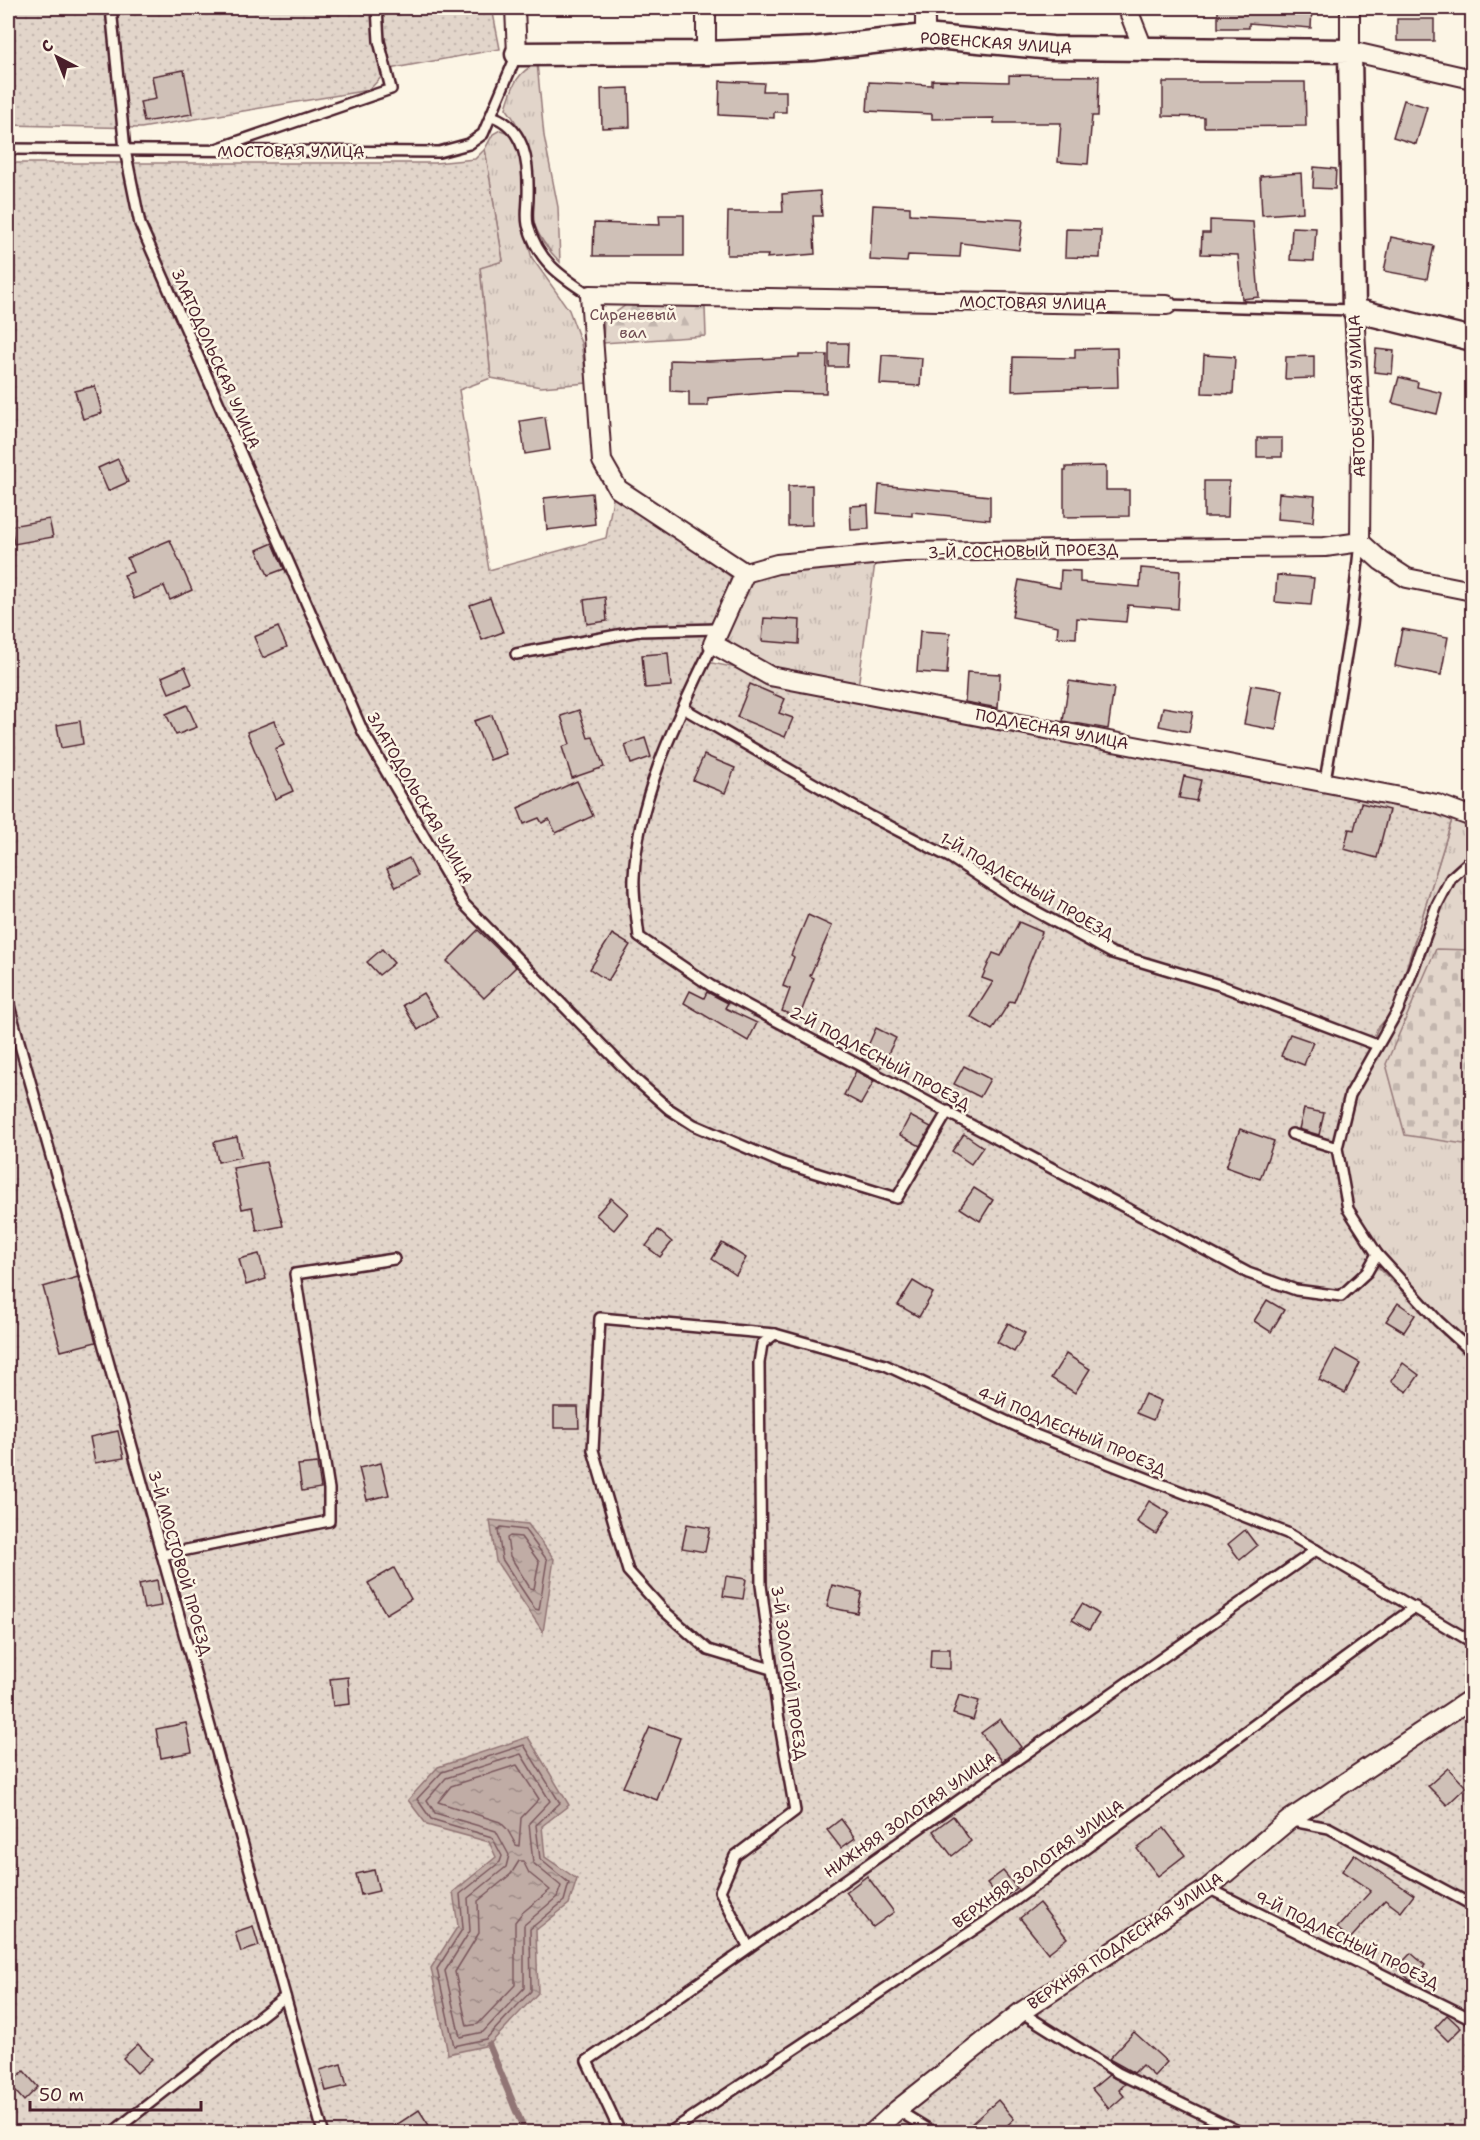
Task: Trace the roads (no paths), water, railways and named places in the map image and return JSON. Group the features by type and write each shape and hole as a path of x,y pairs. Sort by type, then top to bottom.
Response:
{"street":[{"path":"515,8 518,54"},
{"path":"706,8 706,53"},
{"path":"925,8 925,36"},
{"path":"1130,8 1130,15 1143,48"},
{"name":"АВТОБУСНАЯ УЛИЦА","path":"1350,8 1354,310 1361,439 1360,542"},
{"name":"РОВЕНСКАЯ УЛИЦА","path":"518,54 706,53 812,49 925,36 1052,48 1350,51 1473,79"},
{"path":"590,295 602,461 618,489 745,573 716,637"},
{"name":"МОСТОВАЯ УЛИЦА","path":"590,295 1167,305"},
{"name":"МОСТОВАЯ УЛИЦА","path":"1354,310 1473,339"},
{"path":"1360,542 1381,561 1407,578 1473,591"},
{"name":"3-Й СОСНОВЫЙ ПРОЕЗД","path":"745,573 777,564 904,552 1325,547 1360,542"},
{"name":"ПОДЛЕСНАЯ УЛИЦА","path":"716,637 770,676 1325,781 1437,804 1473,817"},
{"name":"ВЕРХНЯЯ ПОДЛЕСНАЯ УЛИЦА","path":"873,2133 897,2110 1021,2012 1208,1888 1289,1820 1473,1698"}],"lane":[{"name":"ЗЛАТОДОЛЬСКАЯ УЛИЦА","path":"111,8 125,150 141,224 363,732 463,903 634,1079 669,1109 694,1125 723,1138 780,1162 897,1198 948,1111"},
{"path":"210,151 391,89 379,41 377,8"},
{"name":"МОСТОВАЯ УЛИЦА","path":"8,149 439,152 469,144 483,134 518,54"},
{"path":"492,116 507,121 517,134 526,159 528,224 541,254 552,271 590,295"},
{"name":"МОСТОВАЯ УЛИЦА","path":"1167,305 1354,310"},
{"name":"АВТОБУСНАЯ УЛИЦА","path":"1325,781 1351,626 1360,542"},
{"path":"516,654 639,631 716,637"},
{"name":"2-Й ПОДЛЕСНЫЙ ПРОЕЗД","path":"716,637 683,708 641,816 633,879 639,937 711,986 948,1111 1096,1194 1248,1273 1296,1290 1341,1296 1367,1272 1377,1254"},
{"name":"1-Й ПОДЛЕСНЫЙ ПРОЕЗД","path":"683,708 870,816 951,858 1015,900 1112,953 1219,985 1377,1045"},
{"path":"1473,859 1451,878 1446,887 1398,1010 1350,1095 1337,1148 1348,1209 1377,1254 1438,1321 1473,1352"},
{"name":"3-Й МОСТОВОЙ ПРОЕЗД","path":"8,1002 323,2133"},
{"path":"1293,1134 1337,1148"},
{"path":"162,1555 329,1521 329,1489 294,1274 394,1259"},
{"name":"4-Й ПОДЛЕСНЫЙ ПРОЕЗД","path":"771,1669 708,1650 663,1610 628,1571 593,1450 600,1318 776,1334 885,1365 1038,1436 1287,1533 1473,1642"},
{"name":"3-Й ЗОЛОТОЙ ПРОЕЗД","path":"748,1946 720,1891 735,1856 795,1811 771,1669 761,1585 759,1363 762,1344 776,1334"},
{"name":"НИЖНЯЯ ЗОЛОТАЯ УЛИЦА","path":"620,2133 587,2061 1316,1550"},
{"name":"ВЕРХНЯЯ ЗОЛОТАЯ УЛИЦА","path":"670,2133 987,1921 1415,1606"},
{"path":"1289,1820 1329,1828 1473,1905"},
{"name":"9-Й ПОДЛЕСНЫЙ ПРОЕЗД","path":"1208,1888 1473,2019"},
{"path":"113,2133 285,1997"},
{"path":"1021,2012 1118,2073 1240,2133"},
{"path":"897,2110 933,2133"}],"water":[{"path":"490,1520 528,1524 554,1559 543,1632 496,1561"},
{"path":"528,1737 569,1805 542,1826 545,1857 577,1879 569,1904 536,1930 538,1993 489,2045 448,2054 431,1968 458,1926 453,1892 496,1857 489,1842 427,1825 408,1800 438,1767"}],"waterway":[{"path":"489,2045 525,2132"}],"park label":[{"name":"Сиреневый вал","path":"633,323"}]}
